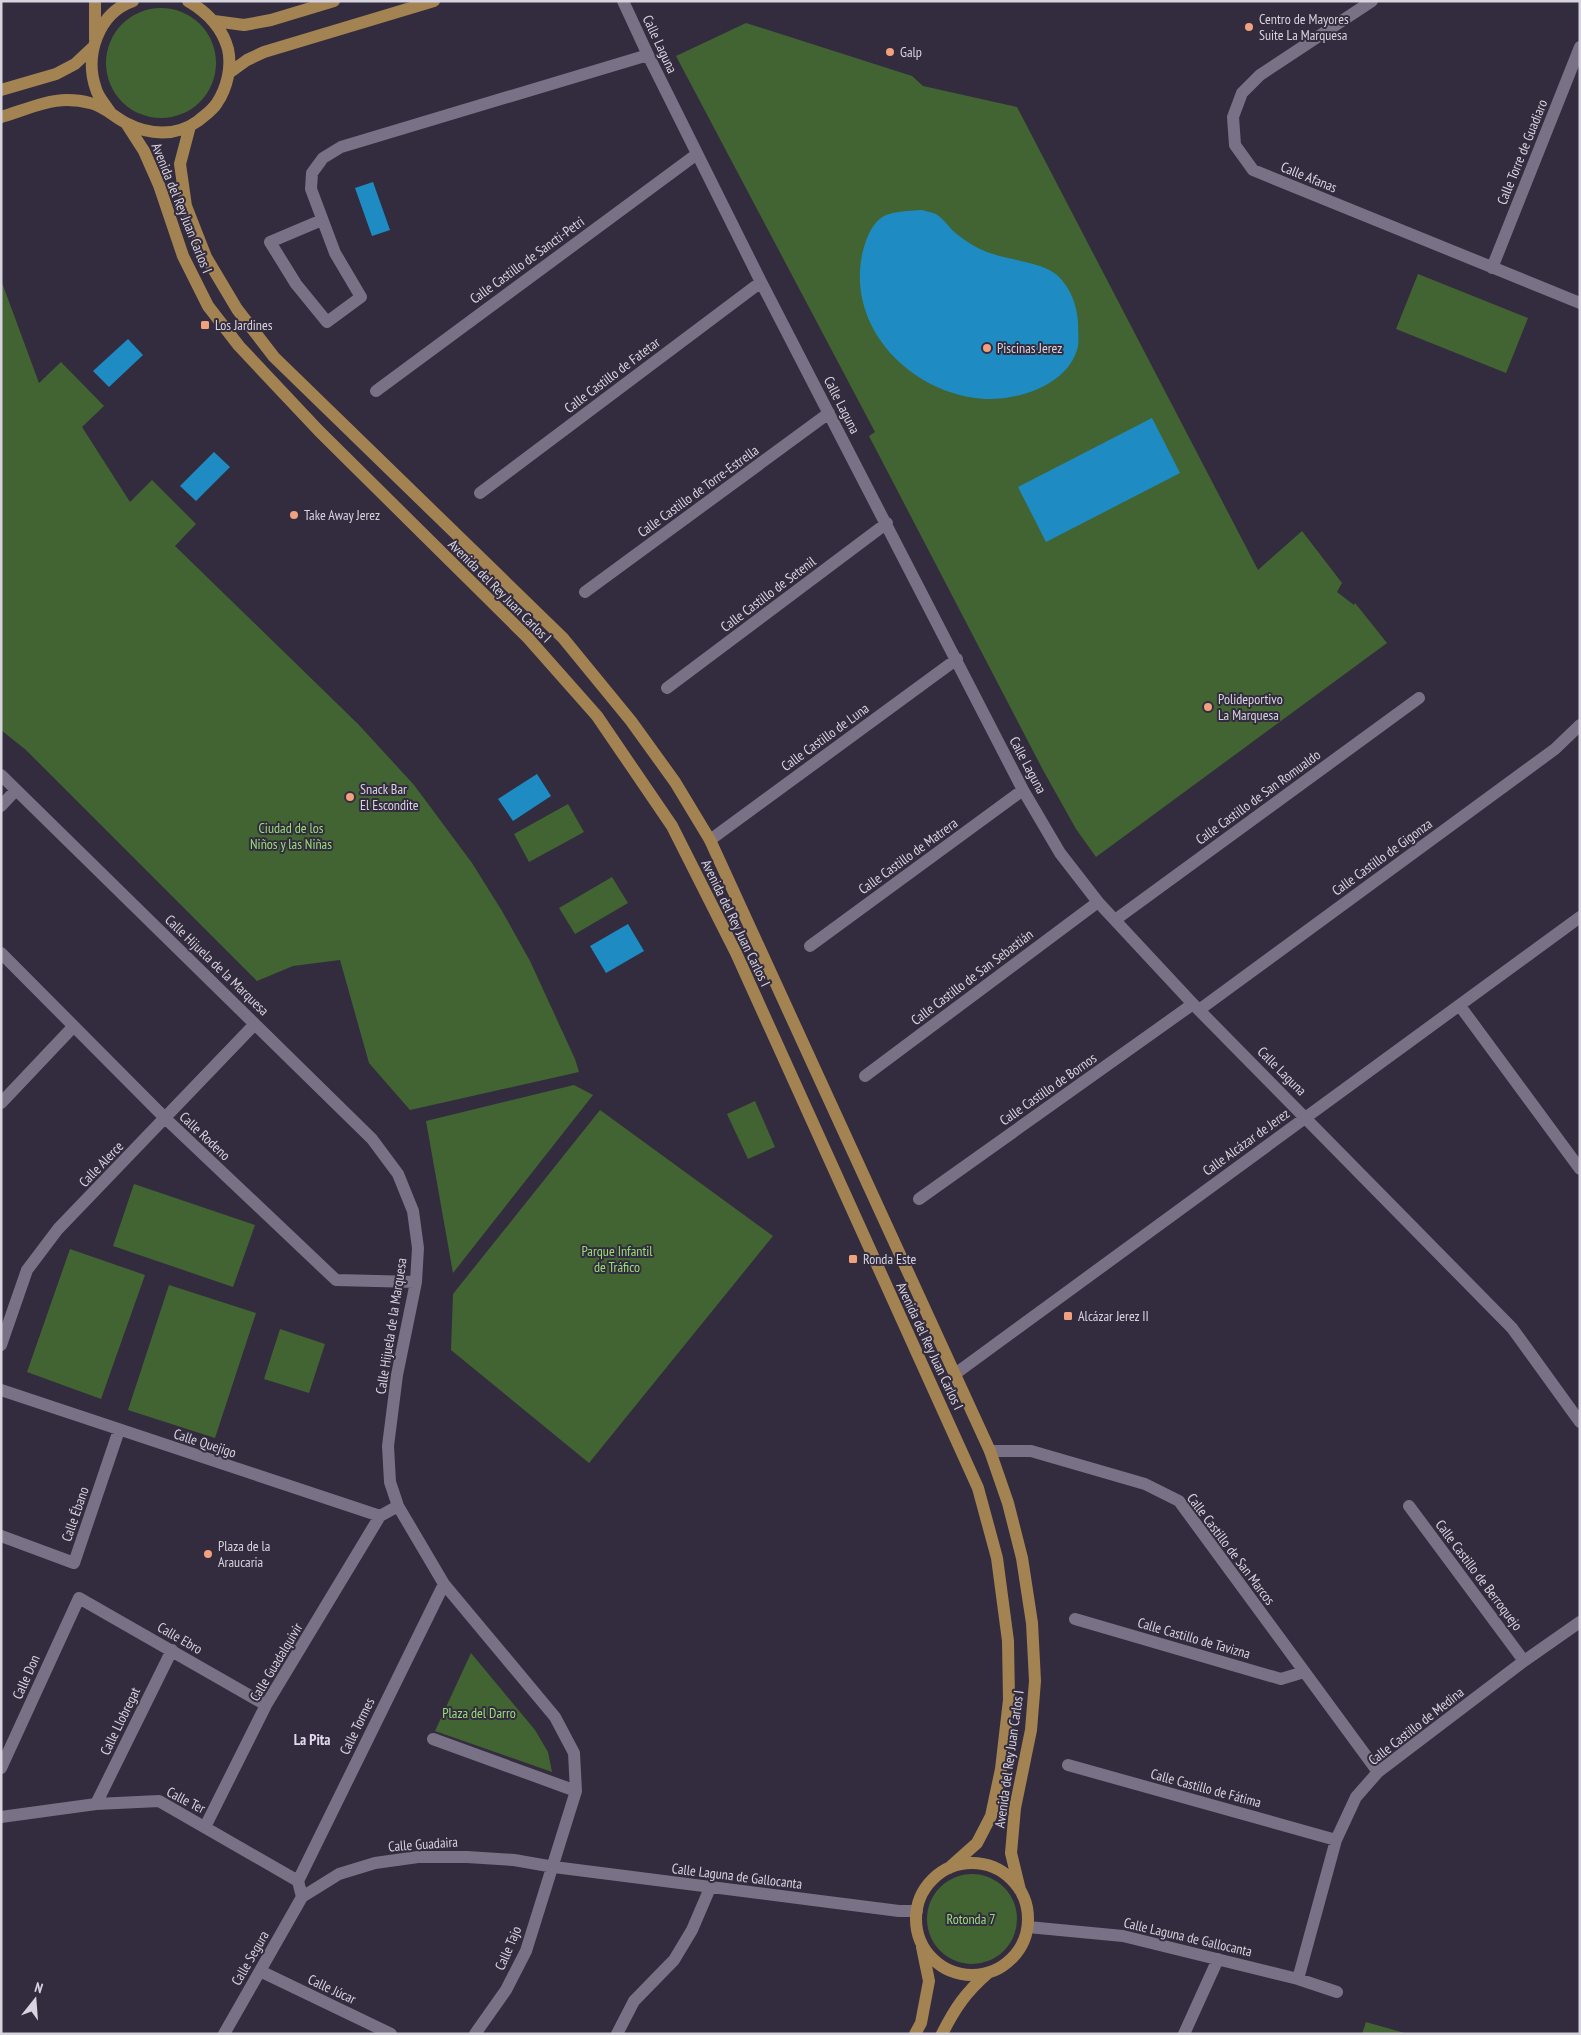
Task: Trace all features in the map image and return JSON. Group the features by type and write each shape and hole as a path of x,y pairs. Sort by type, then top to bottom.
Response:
{"main road":[{"path":"95,1 92,76 96,91 110,112"},
{"path":"1,90 56,74 75,64 94,44 104,24 116,11 133,1"},
{"path":"1,118 52,102 66,100 90,103 110,112 126,123 153,133 176,132 190,126 212,110 223,94 229,73 228,51 223,36 214,21 200,8 188,1"},
{"path":"214,21 244,25 271,20 334,1"},
{"path":"229,73 247,60 264,52 434,1"},
{"name":"Avenida del Rey Juan Carlos I","path":"126,123 144,151 159,185 183,256 208,306 252,361 325,437 528,638 597,716 672,826 736,953 974,1479 997,1558 1008,1641 1009,1690 1001,1769 992,1816 977,1843 948,1868"},
{"name":"Avenida del Rey Juan Carlos I","path":"190,126 180,164 186,206 206,257 238,309 274,357 563,638 631,721 675,782 710,840 990,1451 1008,1503 1022,1558 1032,1624 1035,1682 1031,1730 1015,1808 1011,1853 1020,1890"},
{"path":"915,2034 920,2023 929,1981 916,1920 923,1891 930,1882 948,1868 963,1863 981,1863 996,1868 1010,1878 1020,1890 1028,1910 1028,1927 1022,1945 1014,1956 970,1988 952,2012 942,2034"},
{"path":"919,1938 924,1948 935,1961 951,1970 968,1974 990,1972"}],"street":[{"name":"Calle Laguna","path":"623,1 648,56 761,282 957,658 1023,790 1060,853 1098,902 1196,1007 1512,1328 1580,1422"},
{"name":"Calle Afanas","path":"1372,1 1260,75 1242,93 1232,117 1234,145 1253,170 1580,304"},
{"name":"Calle Torre de Guadiaro","path":"1492,268 1580,47"},
{"path":"322,220 270,242 296,284 327,322 361,297 335,254 311,189 312,173 323,158 341,146 648,56"},
{"name":"Calle Castillo de Sancti-Petri","path":"376,391 697,154"},
{"name":"Calle Castillo de Fatetar","path":"480,493 761,282"},
{"name":"Calle Castillo de Torre-Estrella","path":"585,592 829,413"},
{"name":"Calle Castillo de Setenil","path":"667,688 887,523"},
{"name":"Calle Castillo de Luna","path":"710,840 957,658"},
{"name":"Calle Castillo de San Romualdo","path":"1115,920 1419,698"},
{"name":"Calle Castillo de Gigonza","path":"1196,1007 1555,749 1580,725"},
{"name":"Calle Hijuela de la Marquesa","path":"1,776 372,1139 398,1174 412,1211 418,1248 416,1282 397,1376 388,1446 390,1482 398,1506 444,1584 555,1717 574,1753 576,1791 554,1867"},
{"path":"1,806 16,790"},
{"name":"Calle Castillo de Matrera","path":"810,946 1023,790"},
{"name":"Calle Castillo de San Sebastián","path":"865,1076 1098,902"},
{"name":"Calle Alcázar de Jerez","path":"955,1374 1579,918"},
{"name":"Calle Rodeno","path":"1,953 166,1119 336,1280 416,1282"},
{"path":"1460,1006 1580,1169"},
{"name":"Calle Castillo de Bornos","path":"919,1198 1196,1007"},
{"name":"Calle Alerce","path":"1,1345 27,1270 58,1230 255,1024"},
{"path":"1,1103 73,1027"},
{"name":"Calle Quejigo","path":"1,1390 380,1516"},
{"name":"Calle Ébano","path":"1,1536 74,1563 119,1430"},
{"name":"Calle Castillo de San Marcos","path":"990,1451 1031,1450 1145,1484 1179,1501 1378,1772"},
{"path":"380,1516 398,1506"},
{"name":"Calle Castillo de Berroquejo","path":"1409,1506 1524,1661"},
{"name":"Calle Guadalquivir","path":"205,1827 266,1705 380,1516"},
{"name":"Calle Tormes","path":"298,1881 444,1584"},
{"name":"Calle Ebro","path":"79,1598 266,1705"},
{"name":"Calle Don","path":"1,1768 79,1598"},
{"name":"Calle Castillo de Tavizna","path":"1075,1619 1281,1679 1304,1672"},
{"name":"Calle Castillo de Medina","path":"1298,1980 1336,1840 1356,1797 1378,1772 1524,1661 1580,1622"},
{"name":"Calle Llobregat","path":"96,1804 172,1650"},
{"path":"433,1739 576,1791"},
{"name":"Calle Castillo de Fátima","path":"1068,1765 1336,1840"},
{"name":"Calle Ter","path":"1,1817 96,1804 159,1801 298,1881"},
{"name":"Calle Guadaira","path":"302,1897 339,1874 375,1863 418,1857 467,1857 514,1860 554,1867"},
{"name":"Calle Laguna de Gallocanta","path":"554,1867 899,1911 917,1911"},
{"name":"Calle Tajo","path":"478,2033 506,1990 526,1951 554,1867"},
{"path":"298,1881 302,1897"},
{"path":"617,2034 634,2001 674,1960 692,1930 710,1888"},
{"name":"Calle Segura","path":"224,2034 302,1897"},
{"name":"Calle Laguna de Gallocanta","path":"1028,1927 1123,1936 1218,1959 1338,1992"},
{"path":"1184,2034 1218,1959"},
{"name":"Calle Júcar","path":"260,1971 391,2034"}],"green space":[{"path":"161,8 182,13 200,24 211,42 216,63 211,84 200,102 182,113 161,118 140,113 122,102 111,84 106,63 111,42 122,24 140,13"},
{"name":"Piscinas Jerez","path":"746,23 912,76 923,86 1017,107 1258,570 1302,531 1342,583 1337,592 1354,605 1355,603 1387,643 1096,857 1076,829 1043,770 869,436 875,432 676,56"},
{"path":"1418,274 1528,318 1506,373 1396,329"},
{"name":"Ciudad de los Niños y las Niñas","path":"1,280 39,383 61,362 104,406 82,427 130,502 152,480 196,524 175,546 359,725 414,785 472,863 530,961 575,1059 579,1072 410,1110 369,1063 340,960 293,966 257,981 26,750 1,730"},
{"path":"568,804 584,832 529,862 514,834"},
{"path":"612,877 628,903 575,934 559,908"},
{"path":"574,1085 593,1095 453,1273 426,1121"},
{"path":"755,1101 775,1147 748,1159 727,1114"},
{"name":"Parque Infantil de Tráfico","path":"600,1110 773,1236 589,1463 451,1350 453,1294"},
{"path":"134,1184 255,1225 233,1287 113,1246"},
{"path":"70,1249 145,1275 101,1399 27,1372"},
{"path":"169,1285 256,1313 215,1438 128,1410"},
{"path":"280,1329 325,1344 309,1393 264,1379"},
{"name":"Plaza del Darro","path":"471,1653 535,1730 548,1752 552,1772 435,1731"},
{"name":"Rotonda 7","path":"972,1874 981,1875 997,1882 1009,1894 1016,1910 1016,1928 1009,1944 997,1956 981,1963 972,1964 963,1963 947,1956 935,1944 928,1928 927,1919 928,1910 935,1894 947,1882 963,1875"},
{"path":"1366,2022 1408,2034 1362,2034"}],"water":[{"path":"373,182 390,230 372,236 355,188"},
{"path":"921,210 936,214 952,230 977,248 995,255 1043,267 1063,281 1070,292 1076,310 1078,346 1073,359 1054,380 1028,393 999,399 959,395 934,385 911,371 891,354 875,332 865,309 860,283 862,255 869,233 879,219 893,213"},
{"path":"128,339 143,355 109,387 93,371"},
{"path":"1152,418 1180,473 1046,542 1018,487"},
{"path":"214,452 230,467 196,501 180,486"},
{"path":"537,774 551,796 513,821 498,799"},
{"path":"628,924 644,951 606,973 590,946"}],"place":[{"name":"Centro de Mayores Suite La Marquesa","path":"1249,27"},
{"name":"Galp","path":"890,52"},
{"name":"Los Jardines","path":"205,325"},
{"name":"Piscinas Jerez","path":"987,348"},
{"name":"Take Away Jerez","path":"294,515"},
{"name":"Polideportivo La Marquesa","path":"1208,707"},
{"name":"Snack Bar El Escondite","path":"350,797"},
{"name":"Ronda Este","path":"853,1259"},
{"name":"Alcázar Jerez II","path":"1068,1316"},
{"name":"Plaza de la Araucaria","path":"208,1554"}],"district":[{"name":"La Pita","path":"312,1740"}]}
